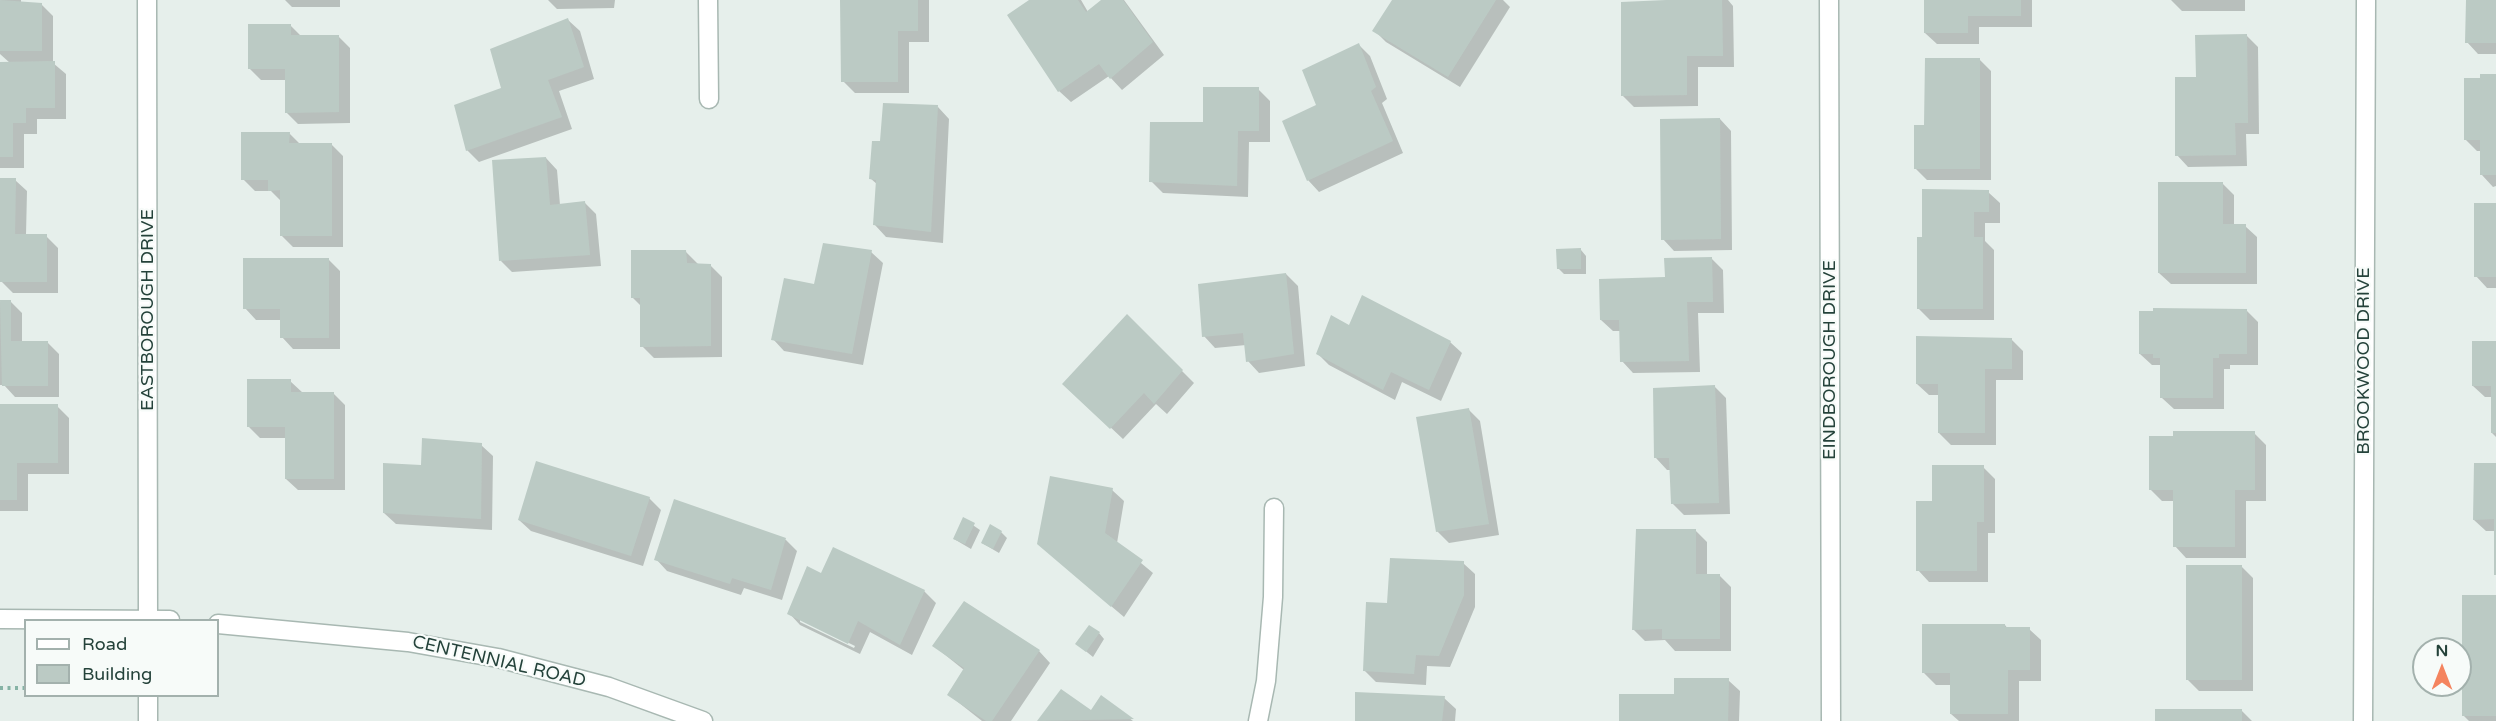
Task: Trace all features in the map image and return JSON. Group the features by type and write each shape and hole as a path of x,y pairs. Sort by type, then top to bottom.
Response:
{"street":[{"name":"EASTBOROUGH DRIVE","path":"147,0 148,619"},
{"path":"708,0 709,99"},
{"name":"EINDBOROUGH DRIVE","path":"1828,0 1831,721"},
{"name":"BROOKWOOD DRIVE","path":"2362,721 2366,0"},
{"path":"1258,721 1266,681 1272,608 1274,508"},
{"path":"0,619 24,619"},
{"name":"CENTENNIAL ROAD","path":"219,624 408,642 498,658 609,687 703,721"},
{"path":"148,697 148,721"}],"path":[{"path":"0,688 24,688"}],"building":[{"path":"0,0 42,3 42,51 0,51"},
{"path":"840,0 918,0 918,31 898,31 898,82 841,82"},
{"path":"1029,0 1078,0 1086,12 1101,0 1123,0 1153,42 1110,79 1099,64 1058,92 1007,15"},
{"path":"1392,0 1496,0 1448,77 1372,31"},
{"path":"1722,0 1723,56 1687,56 1687,95 1621,96 1621,2"},
{"path":"1924,0 2021,0 2021,16 1968,16 1968,33 1924,33"},
{"path":"2466,0 2496,0 2496,43 2465,43"},
{"path":"568,18 584,67 548,80 562,117 466,151 454,105 501,88 490,49"},
{"path":"248,24 291,24 291,35 339,35 339,112 285,113 285,69 248,69"},
{"path":"2247,34 2248,123 2235,123 2236,155 2175,156 2175,77 2196,77 2195,35"},
{"path":"1359,43 1376,87 1371,91 1393,141 1307,181 1282,121 1316,105 1302,70"},
{"path":"1925,58 1980,58 1980,169 1914,169 1914,125 1924,125"},
{"path":"55,61 55,108 26,108 26,123 13,123 13,157 0,157 0,62"},
{"path":"2480,74 2496,74 2496,175 2480,175 2480,140 2464,140 2464,78 2480,78"},
{"path":"1203,87 1259,87 1259,131 1238,131 1237,186 1149,182 1150,122 1203,122"},
{"path":"883,103 938,105 931,232 873,225 876,180 869,179 872,141 880,141"},
{"path":"1720,118 1721,239 1661,240 1660,119"},
{"path":"241,132 290,132 289,143 332,143 332,236 280,236 280,190 268,191 268,180 241,180"},
{"path":"546,157 550,205 585,201 590,255 499,261 492,160"},
{"path":"0,178 16,178 15,234 47,234 47,282 0,282"},
{"path":"2158,182 2223,182 2223,224 2246,224 2246,273 2158,273"},
{"path":"1922,189 1989,190 1989,212 1974,212 1974,237 1983,237 1983,309 1917,309 1917,237 1922,237"},
{"path":"2474,203 2496,203 2496,277 2474,277"},
{"path":"823,243 872,250 852,354 771,340 784,278 814,284"},
{"path":"1581,248 1581,269 1557,269 1556,249"},
{"path":"631,250 686,250 687,263 711,264 711,346 640,347 640,298 631,298"},
{"path":"1712,257 1713,302 1687,302 1689,361 1620,362 1619,320 1600,320 1599,279 1665,277 1664,258"},
{"path":"243,258 329,258 329,338 280,338 280,309 243,309"},
{"path":"1286,273 1294,354 1246,362 1243,333 1202,337 1198,284"},
{"path":"1362,295 1451,341 1429,390 1391,372 1383,390 1316,354 1331,315 1349,325"},
{"path":"0,300 11,300 11,341 48,341 48,386 2,386"},
{"path":"2153,308 2247,309 2247,354 2219,354 2219,358 2213,358 2213,398 2160,398 2160,358 2153,358 2153,354 2139,354 2139,311 2153,311"},
{"path":"1127,314 1183,370 1154,404 1144,393 1110,429 1062,384"},
{"path":"1916,336 2012,338 2012,369 1985,369 1985,433 1938,433 1938,384 1916,384"},
{"path":"2472,341 2496,341 2496,433 2491,433 2491,386 2472,386"},
{"path":"247,379 291,379 291,392 334,392 334,479 285,479 285,427 247,427"},
{"path":"1715,385 1719,503 1671,504 1669,458 1654,458 1653,388"},
{"path":"0,404 58,404 58,463 17,463 17,500 0,500"},
{"path":"1469,408 1489,524 1436,532 1416,417"},
{"path":"2173,431 2255,431 2255,490 2235,490 2235,547 2173,547 2173,490 2149,490 2149,436 2173,436"},
{"path":"422,438 482,443 481,519 383,513 383,463 421,465"},
{"path":"536,461 650,497 631,556 518,520"},
{"path":"2474,463 2496,463 2496,575 2494,575 2494,519 2473,520"},
{"path":"1932,465 1984,465 1984,522 1977,522 1977,571 1916,571 1916,501 1932,501"},
{"path":"1050,476 1113,488 1105,533 1143,560 1111,607 1037,544"},
{"path":"674,499 786,538 771,590 732,578 730,584 654,560"},
{"path":"963,517 975,523 965,544 953,539"},
{"path":"990,524 1002,531 993,549 981,543"},
{"path":"1636,529 1696,529 1696,574 1720,574 1720,639 1662,639 1662,629 1632,630"},
{"path":"833,547 925,590 900,645 858,621 848,644 787,614 807,566 821,573"},
{"path":"1390,558 1464,561 1464,595 1439,656 1416,655 1414,674 1363,671 1366,602 1387,603"},
{"path":"2186,565 2242,565 2242,680 2186,680"},
{"path":"2462,595 2496,595 2496,716 2462,716 2462,697 2472,697 2472,637 2462,637"},
{"path":"964,601 1040,650 992,721 986,721 947,695 964,668 932,646"},
{"path":"1922,624 2005,624 2005,627 2030,627 2030,670 2008,670 2008,714 1950,714 1950,673 1922,673"},
{"path":"1089,625 1100,632 1086,652 1075,644"},
{"path":"1674,678 1729,678 1728,721 1619,721 1619,694 1674,694"},
{"path":"1061,689 1091,710 1101,695 1134,719 1037,721"},
{"path":"1355,692 1445,696 1442,721 1355,721"},
{"path":"2155,709 2242,709 2242,721 2155,721"}]}
